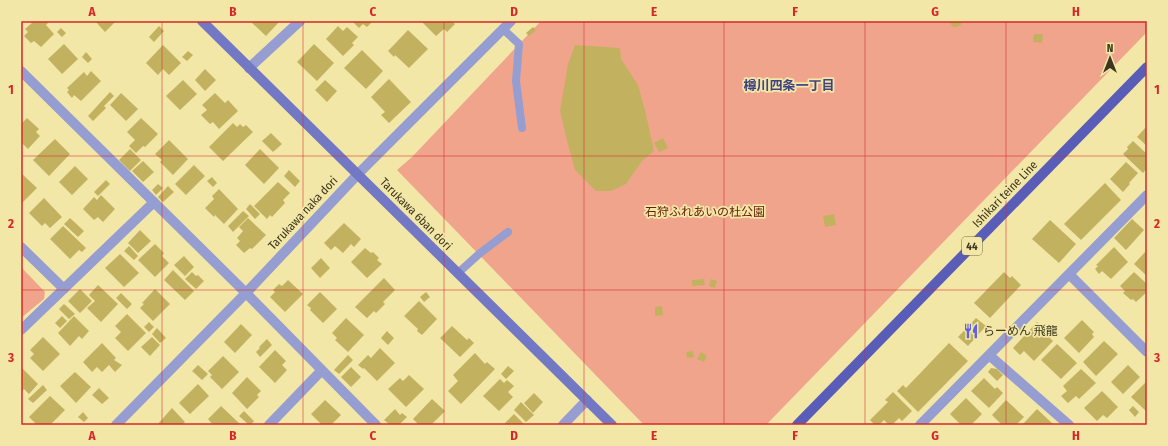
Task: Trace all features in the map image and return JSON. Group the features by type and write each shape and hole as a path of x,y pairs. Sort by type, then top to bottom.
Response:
{"main road":[{"name":"Ishikari teine Line","path":"797,425 1147,67"}],"street":[{"name":"Tarukawa 6ban dori","path":"202,21 612,425"},
{"path":"249,68 300,21"},
{"name":"Tarukawa naka dori","path":"116,425 246,293 358,174 511,21"},
{"path":"21,70 246,293 376,425"},
{"path":"921,425 1069,274 1145,201"},
{"path":"21,330 154,202"},
{"path":"21,247 64,289"},
{"path":"1069,274 1147,352"},
{"path":"989,354 1069,425"},
{"path":"269,425 322,370"},
{"path":"562,425 587,400"}],"lane":[{"path":"504,29 519,44 516,81 522,128"},
{"path":"458,273 479,254 508,232"}],"green space":[{"name":"石狩ふれあいの杜公園","path":"541,21 1147,21 1147,32 766,425 644,425 397,170 412,157"},
{"path":"21,267 45,292 44,299 21,318"}],"building":[{"path":"34,21 47,21 48,23 46,25 54,34 41,47 34,41 31,43 24,36 28,32 25,29"},
{"path":"95,21 116,21 105,32"},
{"path":"250,21 280,21 266,36"},
{"path":"352,21 373,21 367,27 363,24 359,28"},
{"path":"421,21 452,21 455,24 447,32 444,29 436,36"},
{"path":"948,21 963,21 961,25 953,27"},
{"path":"159,26 164,31 154,42 149,37"},
{"path":"338,26 343,31 347,27 358,37 352,43 354,45 343,56 326,39"},
{"path":"533,27 536,30 529,36 526,33"},
{"path":"61,28 66,33 62,37 57,32"},
{"path":"408,30 428,49 409,68 395,55 394,57 388,51"},
{"path":"1034,34 1043,34 1042,43 1033,42"},
{"path":"64,44 78,59 62,74 48,59"},
{"path":"314,44 334,63 317,81 297,62"},
{"path":"163,45 181,63 169,75 163,69 158,75 146,63"},
{"path":"575,45 620,48 621,59 638,85 645,110 654,151 642,161 626,184 611,191 596,191 575,170 566,137 560,111 568,64"},
{"path":"362,50 383,71 366,89 344,68"},
{"path":"188,51 193,55 187,61 182,57"},
{"path":"86,52 92,59 88,63 82,57"},
{"path":"205,69 216,80 205,91 195,80"},
{"path":"91,71 101,81 81,101 74,95 72,98 67,92 69,90 67,88 84,72 87,76"},
{"path":"389,79 411,102 389,123 381,115 385,112 371,97"},
{"path":"183,80 197,94 180,110 166,96"},
{"path":"325,80 337,91 327,102 315,90"},
{"path":"110,92 114,96 104,106 106,108 93,121 88,116"},
{"path":"121,93 138,109 126,121 110,105"},
{"path":"215,93 225,103 228,100 238,111 219,129 213,122 210,124 201,115 207,110 202,105"},
{"path":"27,118 39,129 36,132 40,136 28,149 21,142 21,124"},
{"path":"141,118 158,134 145,147 143,146 136,153 129,146 135,140 127,132"},
{"path":"233,123 237,127 240,124 243,127 246,125 253,132 223,161 209,147"},
{"path":"1147,126 1147,146 1137,137"},
{"path":"271,133 282,144 273,152 262,141"},
{"path":"663,138 668,148 659,152 654,143"},
{"path":"55,139 70,154 49,176 33,160"},
{"path":"169,140 188,159 173,175 160,162 162,160 155,154"},
{"path":"1133,141 1147,154 1147,168 1143,173 1123,154"},
{"path":"130,149 141,160 130,171 119,160"},
{"path":"260,149 279,168 264,184 245,165"},
{"path":"143,161 154,172 143,182 132,171"},
{"path":"1126,162 1138,173 1123,192 1110,179"},
{"path":"194,165 205,176 186,195 175,184"},
{"path":"75,166 88,179 72,195 59,182"},
{"path":"289,170 300,181 295,187 284,176"},
{"path":"21,173 37,188 21,204"},
{"path":"212,177 217,183 213,187 207,181"},
{"path":"106,180 110,184 98,196 94,192"},
{"path":"278,182 290,193 283,200 285,203 272,217 270,215 267,219 254,206"},
{"path":"1105,183 1121,200 1081,240 1064,224"},
{"path":"158,184 163,188 156,195 152,190"},
{"path":"168,186 174,192 163,202 158,197"},
{"path":"219,189 238,209 224,224 205,208 214,199 212,196"},
{"path":"101,195 115,209 103,222 98,217 94,220 83,209 94,197 97,200"},
{"path":"44,198 62,217 50,228 45,223 42,226 29,213"},
{"path":"250,204 260,214 255,219 246,209"},
{"path":"243,211 249,216 233,232 228,226"},
{"path":"834,214 836,225 825,227 823,216"},
{"path":"70,218 84,231 78,237 64,224"},
{"path":"248,218 266,235 252,249 250,248 244,253 236,245 240,241 237,238 243,231 239,227"},
{"path":"1132,219 1144,230 1126,250 1114,238"},
{"path":"1050,220 1076,244 1059,263 1032,239"},
{"path":"344,223 361,239 354,247 351,244 343,253 335,246 331,250 324,243"},
{"path":"63,226 86,248 82,252 79,250 70,259 50,239"},
{"path":"140,230 151,241 138,253 128,243"},
{"path":"155,244 164,253 162,256 169,263 155,277 138,260"},
{"path":"129,246 138,256 134,260 124,251"},
{"path":"1114,247 1128,262 1111,279 1102,271 1099,274 1095,269 1098,266 1096,265"},
{"path":"365,248 371,253 373,252 379,258 377,260 382,264 367,278 351,262"},
{"path":"1147,250 1147,276 1134,264"},
{"path":"120,254 139,273 124,287 105,268"},
{"path":"184,256 194,267 185,276 174,265"},
{"path":"321,258 330,268 320,278 311,268"},
{"path":"173,270 194,291 185,300 164,280"},
{"path":"192,272 204,281 196,289 185,279"},
{"path":"1004,272 1010,278 1012,276 1021,285 990,318 974,303"},
{"path":"1134,272 1147,284 1147,292 1136,302 1133,299 1131,300 1123,293 1125,291 1120,286"},
{"path":"384,278 395,290 383,302 385,304 376,313 374,311 367,318 355,307"},
{"path":"704,279 705,285 692,286 692,280"},
{"path":"711,279 717,281 715,288 709,286"},
{"path":"288,280 303,294 285,312 270,297 275,292 273,290 279,284 282,286"},
{"path":"98,285 118,304 101,322 87,308 95,301 89,295"},
{"path":"80,289 92,301 80,313 68,301"},
{"path":"155,289 170,304 153,321 140,308 144,304 142,303"},
{"path":"320,292 337,309 323,323 307,305"},
{"path":"426,292 430,297 424,302 420,297"},
{"path":"121,293 132,304 127,309 116,298"},
{"path":"419,301 437,319 422,335 417,331 418,329 404,316"},
{"path":"64,304 75,314 69,319 59,309"},
{"path":"662,306 663,315 655,316 655,307"},
{"path":"127,314 146,333 128,351 115,338 121,332 115,326"},
{"path":"62,316 67,321 60,328 55,323"},
{"path":"74,316 89,331 82,339 79,336 70,346 58,333"},
{"path":"346,318 364,335 348,352 335,340 337,338 332,333"},
{"path":"976,318 986,326 968,346 958,337"},
{"path":"1082,320 1094,332 1092,334 1094,337 1079,353 1064,338"},
{"path":"149,322 154,327 149,332 144,327"},
{"path":"1037,322 1052,336 1050,338 1053,341 1034,361 1024,351 1020,355 1013,348"},
{"path":"241,324 252,335 235,353 224,342"},
{"path":"452,326 467,340 469,338 474,343 460,357 440,338"},
{"path":"157,328 166,338 160,343 152,334"},
{"path":"387,331 394,338 388,345 381,338"},
{"path":"43,337 60,354 43,371 30,358 34,354 30,350"},
{"path":"152,337 160,345 150,356 141,347"},
{"path":"267,339 272,345 260,357 256,352"},
{"path":"1104,341 1118,354 1096,376 1083,362"},
{"path":"102,343 116,358 114,360 122,365 115,372 109,365 102,372 97,367 92,372 83,362"},
{"path":"949,343 968,361 918,412 897,391 903,385 906,388"},
{"path":"1057,344 1077,363 1061,379 1041,360"},
{"path":"380,348 395,363 377,381 364,368 363,369 358,365 368,355 371,358"},
{"path":"275,350 286,361 282,365 287,370 275,383 259,367"},
{"path":"693,351 694,357 687,358 686,352"},
{"path":"701,352 707,356 704,362 697,359"},
{"path":"475,353 485,364 487,362 495,369 461,404 448,391 458,381 453,375"},
{"path":"348,355 353,360 339,374 334,370"},
{"path":"223,356 239,372 222,389 210,377 212,375 208,371"},
{"path":"198,365 208,374 202,380 192,371"},
{"path":"1128,365 1140,377 1123,394 1111,382"},
{"path":"508,366 514,371 506,379 501,374"},
{"path":"21,367 38,384 29,394 24,389 21,392"},
{"path":"351,367 361,377 351,387 341,377"},
{"path":"991,368 997,369 1003,375 997,381 988,372"},
{"path":"1081,369 1096,383 1079,399 1076,396 1068,403 1061,396 1067,391 1063,386"},
{"path":"75,372 91,387 76,403 60,386"},
{"path":"409,375 424,389 406,407 388,389 400,378 403,381"},
{"path":"247,377 261,391 257,395 259,397 247,409 232,393"},
{"path":"984,378 995,389 997,387 1003,393 989,408 971,391"},
{"path":"500,379 504,383 507,380 514,386 508,392 513,397 499,411 483,396"},
{"path":"1147,381 1147,409 1146,411 1131,397"},
{"path":"198,384 209,396 190,414 179,403"},
{"path":"43,385 47,390 33,403 28,399"},
{"path":"99,388 109,398 102,404 92,395"},
{"path":"1102,391 1118,407 1107,418 1103,415 1097,421 1084,408"},
{"path":"893,392 912,411 902,421 899,418 892,425 889,425 884,420 879,425 875,425 870,420 888,402 885,400"},
{"path":"534,393 543,402 533,413 524,403"},
{"path":"50,396 65,410 50,425 37,425 29,417"},
{"path":"966,398 982,414 971,425 961,425 950,414"},
{"path":"432,399 445,411 431,425 419,425 413,419"},
{"path":"325,400 341,415 331,425 322,425 311,414"},
{"path":"1006,400 1024,417 1016,425 1002,425 992,415"},
{"path":"521,402 534,415 526,422 514,410"},
{"path":"221,406 241,425 213,425 208,419"},
{"path":"1133,406 1139,412 1135,417 1129,410"},
{"path":"172,408 185,422 182,425 157,425"},
{"path":"395,409 400,415 402,413 407,417 399,425 390,425 384,420"},
{"path":"1037,409 1054,425 1022,425"},
{"path":"244,411 254,421 251,425 239,416"},
{"path":"83,412 88,418 84,422 78,417"},
{"path":"514,414 525,425 503,425"}],"place":[{"name":"らーめん 飛龍","path":"971,331"}],"district":[{"name":"樽川四条一丁目","path":"789,85"}]}
